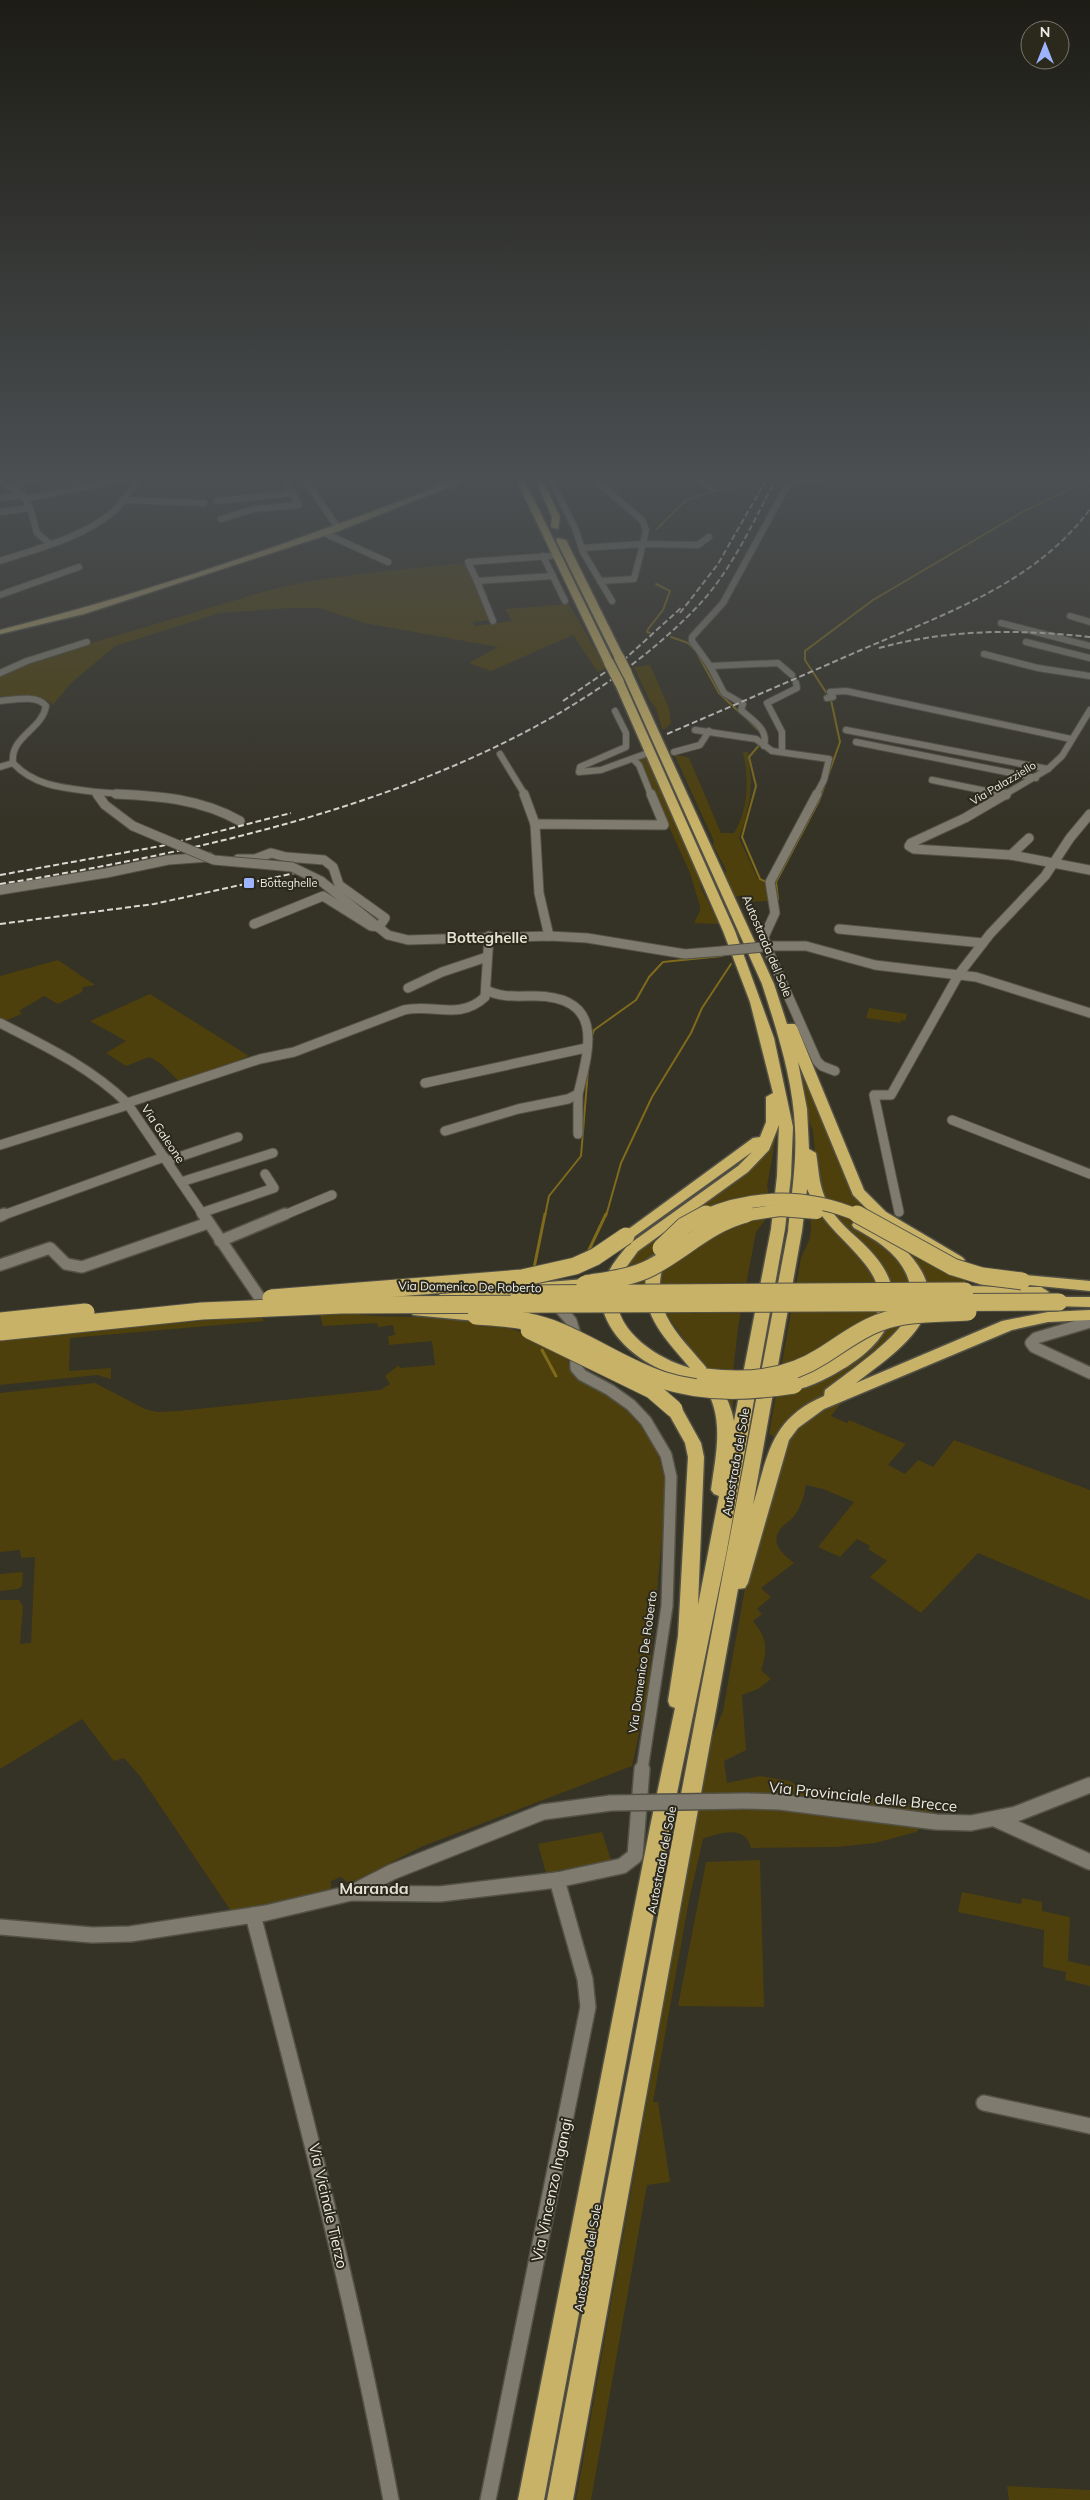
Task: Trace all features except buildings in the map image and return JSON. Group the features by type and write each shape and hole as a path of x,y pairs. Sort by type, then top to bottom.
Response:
{"highway":[{"name":"Autostrada del Sole","path":"531,2500 660,1827 717,1555 778,1229 784,1176 786,1127 776,1072 767,1038 729,931 622,671 609,663 574,592"},
{"name":"Autostrada del Sole","path":"560,2500 643,2045 716,1666 795,1230 802,1127 793,1072 783,1030 768,984 585,592"},
{"path":"768,984 788,1020 853,1183 866,1202 881,1215 953,1258 1022,1281"},
{"path":"767,1038 774,1110 771,1127 762,1150 743,1169 633,1248 618,1262 608,1290 610,1311 617,1326 641,1351 662,1364 705,1377 746,1380 798,1370 863,1329 895,1318 913,1315 1014,1310 1059,1302"},
{"path":"0,1321 89,1311 240,1301 390,1287 522,1278 575,1266 595,1257 754,1146 771,1127"},
{"path":"341,1305 520,1319 552,1329 645,1374 696,1388 758,1391 794,1385 824,1375 859,1353 880,1327 885,1309 886,1295 881,1277 875,1267 864,1253 839,1231 824,1209 814,1188 810,1156 802,1127"},
{"path":"717,1555 717,1508 727,1433 725,1417 721,1402 708,1379 666,1327 653,1301 651,1276 661,1248 672,1235 705,1214 747,1202 791,1199 829,1206 857,1214 945,1264 991,1278 1090,1286"},
{"path":"447,1295 585,1284 616,1279 641,1272 720,1224 756,1213 774,1210 811,1212 840,1218 859,1225 885,1239 908,1260 918,1285 919,1308 899,1338 792,1424 780,1439 716,1666"},
{"path":"240,1301 447,1295 1090,1292"},
{"path":"0,1332 184,1313 341,1305 1090,1302"},
{"path":"818,1405 1008,1325 1028,1320 1090,1315"},
{"path":"476,1316 507,1323 538,1334 652,1390 674,1409 693,1443 696,1457 687,1636 660,1827"}],"main road":[{"path":"0,632 81,612 144,592"}],"street":[{"path":"482,592 494,621"},
{"path":"561,592 565,601"},
{"path":"606,592 612,601"},
{"path":"729,592 723,603 692,637 692,641 710,666 724,693 743,704 741,710 765,734 766,740 762,745"},
{"path":"1070,616 1090,622"},
{"path":"1001,623 1090,646"},
{"path":"0,673 18,663 87,642"},
{"path":"1026,642 1090,658"},
{"path":"984,654 1038,668 1090,676"},
{"path":"710,666 778,663 792,675"},
{"path":"782,752 783,737 767,703 797,688 796,683"},
{"path":"830,697 830,692 832,691 846,691 1071,739"},
{"path":"0,701 36,700 43,701 46,705 46,711 39,721 15,746 13,763 23,774 43,782 96,792 194,802 217,809 240,821"},
{"path":"615,710 626,733 626,748 578,770 582,773 591,774 619,761 633,759 645,754"},
{"name":"Via Palazziello","path":"1011,855 914,849 909,846 911,843 965,818 1036,778 1048,769 1062,756 1071,739 1084,723 1090,710"},
{"path":"759,726 778,724"},
{"path":"695,730 756,739 772,751 822,757 829,761 824,780 813,803 770,883 775,913 764,937 817,1061 822,1066 835,1071"},
{"path":"846,730 1048,769"},
{"path":"674,752 700,747 706,741 709,731"},
{"path":"856,742 1036,778"},
{"path":"500,754 523,790 535,824 539,893 549,936"},
{"path":"535,824 664,825 639,765 633,759"},
{"path":"0,767 13,763"},
{"path":"932,780 1006,795"},
{"path":"96,792 105,805 133,826 214,860 292,867 321,881 388,935 408,940 437,941 489,936 549,936 587,938 663,952 686,954 806,946 875,965 959,974 993,982 1090,1014"},
{"path":"105,805 108,799 117,794"},
{"path":"899,1212 874,1095 892,1095 959,974 983,943 1044,876 1090,814"},
{"path":"1011,855 1029,838"},
{"path":"0,890 191,857 245,860 271,853 286,857 315,858 328,862 333,866 339,885 385,918 384,924 379,927 361,922 323,896 254,924"},
{"path":"1011,855 1090,870"},
{"path":"839,929 983,943"},
{"path":"0,1145 260,1059 302,1049 394,1016 394,1012 414,1008 446,1012 470,1007 480,1002 486,990 489,936"},
{"path":"408,988 442,972 487,957"},
{"path":"486,990 498,995 553,998 580,1011 587,1022 584,1073 578,1094 578,1134"},
{"name":"Via Galeone","path":"0,1023 82,1065 113,1088 128,1104 264,1304"},
{"path":"425,1083 586,1048"},
{"path":"444,1131 518,1109 578,1094"},
{"path":"952,1120 1090,1174"},
{"path":"0,1216 165,1159 238,1138"},
{"path":"181,1182 273,1153"},
{"path":"201,1213 274,1188 265,1174"},
{"path":"220,1241 332,1195"},
{"path":"0,1265 50,1248 66,1264 82,1267 208,1223"},
{"name":"Via Domenico De Roberto","path":"0,1326 89,1317 264,1304 426,1299 541,1300 555,1304 563,1309 571,1321 575,1334 576,1368 582,1375 610,1390 631,1405 657,1436 666,1455 671,1477 667,1596 642,1772 636,1851 632,1860 622,1866 558,1880"},
{"path":"1090,1322 1036,1338 1031,1343 1034,1347 1090,1373"},
{"name":"Via Provinciale delle Brecce","path":"351,1893 392,1872 543,1812 611,1803 746,1801 780,1802 954,1824 995,1819 1056,1799 1090,1785"},
{"path":"995,1819 1090,1862"},
{"path":"0,1926 92,1935 130,1934 253,1916 351,1893 440,1894 558,1880"},
{"name":"Via Vincenzo Ingangi","path":"488,2500 587,2016 585,1979 558,1880"},
{"name":"Via Vicinale Tierzo","path":"253,1916 327,2199 370,2388 391,2500"},
{"path":"984,2103 1090,2126"}],"shaded area":[{"path":"479,592 490,620 473,622 475,626 512,621 505,609 569,604 606,668 598,672 573,635 491,671 469,663 498,647 364,623 319,608 291,608 220,613 115,646 70,684 53,705 48,701 35,697 0,697 0,674 21,664 259,593"},
{"path":"650,665 669,708 671,723 665,729 662,729 656,708 650,701 634,667"},
{"path":"743,752 748,752 751,781 745,821 739,838 758,879 766,884 770,901 743,902 740,896 733,897 725,879 726,870 713,845 714,841 674,754 689,758 721,833 734,833 743,814 745,804 747,783"},
{"path":"647,755 699,875 701,888 719,924 694,923 700,911 700,906 690,873 639,760"},
{"path":"58,960 95,985 83,987 82,992 58,1004 44,996 19,1011 22,1014 5,1021 0,1020 0,976"},
{"path":"150,994 249,1056 182,1084 160,1063 149,1057 126,1066 106,1053 126,1041 90,1021"},
{"path":"869,1008 907,1014 905,1021 900,1020 901,1023 866,1018"},
{"path":"798,1060 853,1191 962,1264 967,1288 911,1311 893,1339 806,1408 777,1438 769,1434 801,1258 810,1238 809,1192 826,1221 866,1261 877,1279 880,1312 871,1332 812,1384 854,1363 874,1344 877,1340 891,1287 841,1225 825,1199 818,1181 813,1131 808,1118"},
{"path":"776,1136 767,1186 771,1206 767,1218 756,1232 738,1327 733,1373 733,1409 721,1386 695,1355 665,1312 656,1286 614,1287 627,1260"},
{"path":"357,1312 361,1315 479,1321 522,1333 565,1353 571,1370 581,1381 620,1403 641,1426 658,1453 665,1482 662,1537 647,1697 632,1766 423,1846 349,1884 341,1877 331,1881 331,1891 231,1911 140,1776 124,1758 114,1761 82,1719 0,1769 0,1600 19,1600 23,1606 20,1644 31,1643 35,1557 21,1558 20,1550 0,1552 0,1393 95,1383 145,1409 157,1412 178,1411 380,1390 390,1384 385,1376 399,1365 400,1368 435,1365 432,1341 389,1345 388,1336 395,1335 393,1325 378,1327 377,1323 323,1326 320,1314"},
{"path":"261,1316 264,1321 70,1338 69,1371 111,1368 111,1379 97,1375 0,1385 0,1337"},
{"path":"846,1397 831,1416 847,1423 849,1420 906,1444 888,1465 905,1474 918,1460 933,1467 954,1440 1090,1490 1090,1600 978,1553 921,1613 870,1577 887,1561 868,1549 870,1546 857,1539 840,1557 818,1547 854,1502 823,1489 806,1485 797,1511 781,1528 778,1534 776,1539 779,1548 794,1563 761,1588 771,1597 757,1609 762,1614 753,1621 764,1638 765,1644 765,1656 761,1670 771,1679 758,1689 742,1695 746,1750 724,1761 727,1783 760,1776 790,1781 799,1787 828,1789 930,1809 939,1817 702,1795 712,1738 723,1711 752,1549 791,1434 813,1415"},
{"path":"23,1572 22,1586 18,1589 0,1591 0,1574"},
{"path":"751,1809 797,1812 921,1827 916,1832 875,1843 837,1847 751,1848 744,1836 731,1832 716,1834 703,1839 689,1900 653,2102 658,2102 670,2182 647,2185 591,2500 576,2500 699,1810"},
{"path":"602,1832 611,1860 546,1873 538,1844"},
{"path":"760,1860 764,2007 678,2006 706,1862"},
{"path":"962,1892 1021,1904 1022,1898 1042,1902 1042,1911 1070,1917 1068,1961 1090,1966 1090,1986 1065,1980 1066,1972 1043,1967 1044,1930 958,1912"},
{"path":"1007,2486 1090,2490 1090,2500 1009,2500"}],"waterway":[{"path":"650,633 647,632 648,629 663,610 670,592"},
{"path":"778,899 776,882 819,801 840,742 831,700 805,660 805,651 873,600 887,592"},
{"path":"671,637 688,643 695,650"},
{"path":"698,655 719,693 740,713"},
{"path":"744,716 758,730"},
{"path":"761,743 749,757 756,786 742,837 760,879 768,883"},
{"path":"591,1039 594,1030 636,1000 649,977 663,962 722,956"},
{"path":"606,1216 621,1163 652,1097 691,1033 702,1008 731,964"},
{"path":"545,1216 549,1196 581,1156 588,1070"},
{"path":"534,1268 545,1214"},
{"path":"588,1252 606,1214"},
{"path":"542,1350 556,1376"}],"railway":[{"path":"680,613 697,592"},
{"path":"0,884 89,869 182,850 277,826 371,797 462,762 548,719 627,668 696,608 711,592"},
{"path":"667,734 924,623 990,592"},
{"path":"563,701 626,658 682,607"},
{"path":"879,648 931,637 984,632 1063,634 1090,637"},
{"path":"0,875 161,846 291,813"},
{"path":"0,924 154,904 309,870"}],"place":[{"name":"Botteghelle","path":"249,883"}],"district":[{"name":"Botteghelle","path":"487,938"},
{"name":"Maranda","path":"374,1888"}]}
